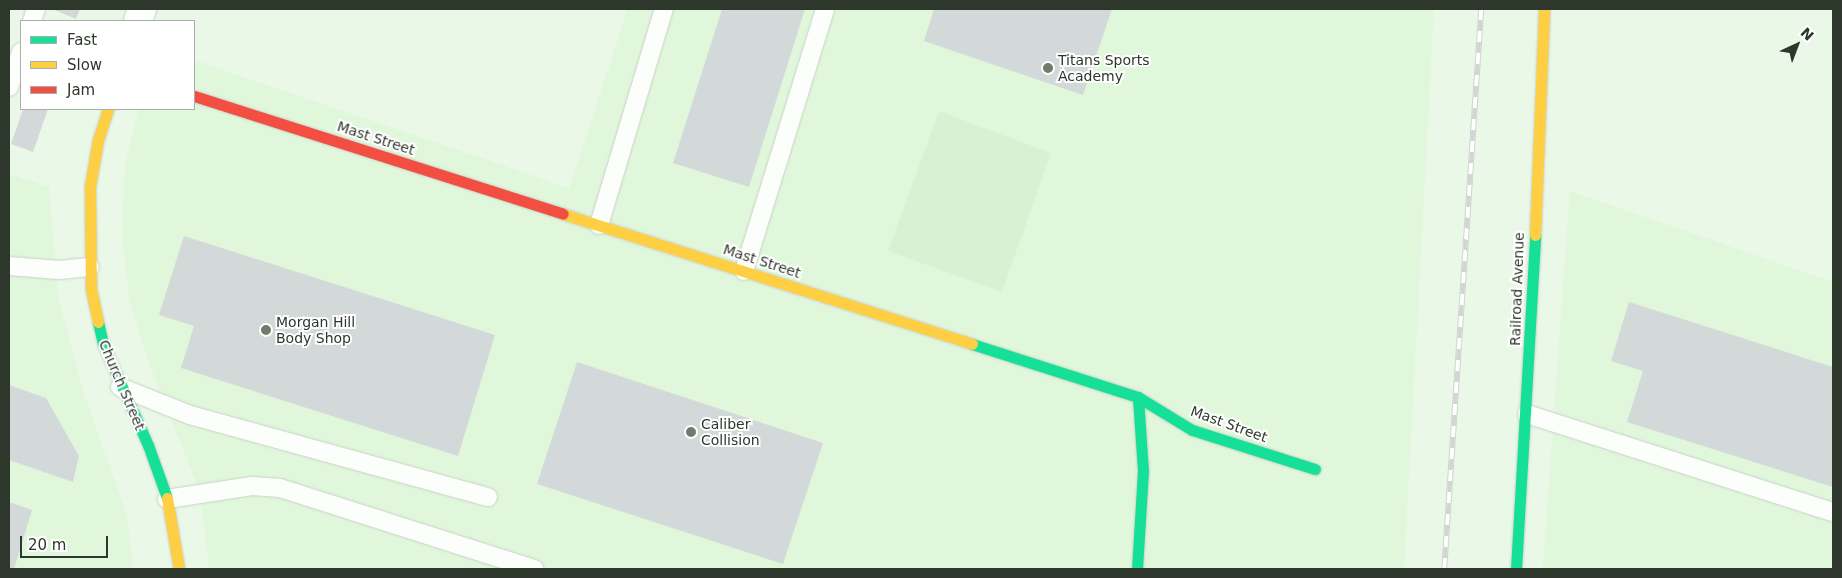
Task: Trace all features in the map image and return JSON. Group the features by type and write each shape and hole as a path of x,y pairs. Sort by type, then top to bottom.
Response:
{"street":[{"name":"Railroad Avenue","path":"1516,569 1527,414 1544,9"},
{"name":"Mast Street","path":"195,96 1138,397 1192,430 1315,469"},
{"name":"Church Street","path":"108,110 98,140 90,186 91,290 103,344 120,387 148,445 167,499 179,569"},
{"path":"1137,569 1143,471 1138,397"}],"lane":[{"path":"599,225 664,9"},
{"path":"744,271 825,9"},
{"path":"9,87 20,55"},
{"path":"9,266 60,270 90,267"},
{"path":"120,387 190,415 488,497"},
{"path":"1527,414 1833,512"},
{"path":"167,499 252,486 280,488 534,569"}],"shaded area":[{"path":"628,9 1434,9 1404,569 209,569 200,492 147,358 129,298 122,235 125,165 139,110 195,110 195,60 569,188"},
{"path":"939,111 1051,153 1002,292 888,251"},
{"path":"9,174 49,187 58,296 83,391 127,516 133,569 9,569"},
{"path":"1570,191 1833,282 1833,569 1543,569"}],"building":[{"path":"52,9 80,9 76,19"},
{"path":"722,9 805,9 749,187 673,163"},
{"name":"Titans Sports Academy","path":"934,9 1112,9 1083,95 924,41"},
{"path":"23,110 48,110 33,152 11,144"},
{"path":"184,236 495,335 458,456 181,368 194,326 159,315"},
{"path":"1629,302 1833,367 1833,487 1627,422 1643,371 1611,361"},
{"path":"577,362 823,443 783,564 537,484"},
{"path":"9,385 46,398 79,456 73,482 9,460"},
{"path":"9,502 32,510 14,569 9,569"}],"railway":[{"path":"1444,569 1481,9"}],"traffic: fast":[{"path":"1516,569 1535,235"},
{"path":"98,322 103,344 148,445 167,498"},
{"path":"972,344 1138,397 1192,430 1315,469"},
{"path":"1137,569 1143,471 1138,397"}],"traffic: slow":[{"path":"1535,235 1544,9"},
{"path":"98,322 91,290 90,186 98,140 108,110"},
{"path":"563,214 972,344"},
{"path":"167,498 179,569"}],"traffic: jam":[{"path":"195,96 563,214"}],"place":[{"name":"Titans Sports Academy","path":"1048,68"},
{"name":"Morgan Hill Body Shop","path":"266,330"},
{"name":"Caliber Collision","path":"691,432"}]}
